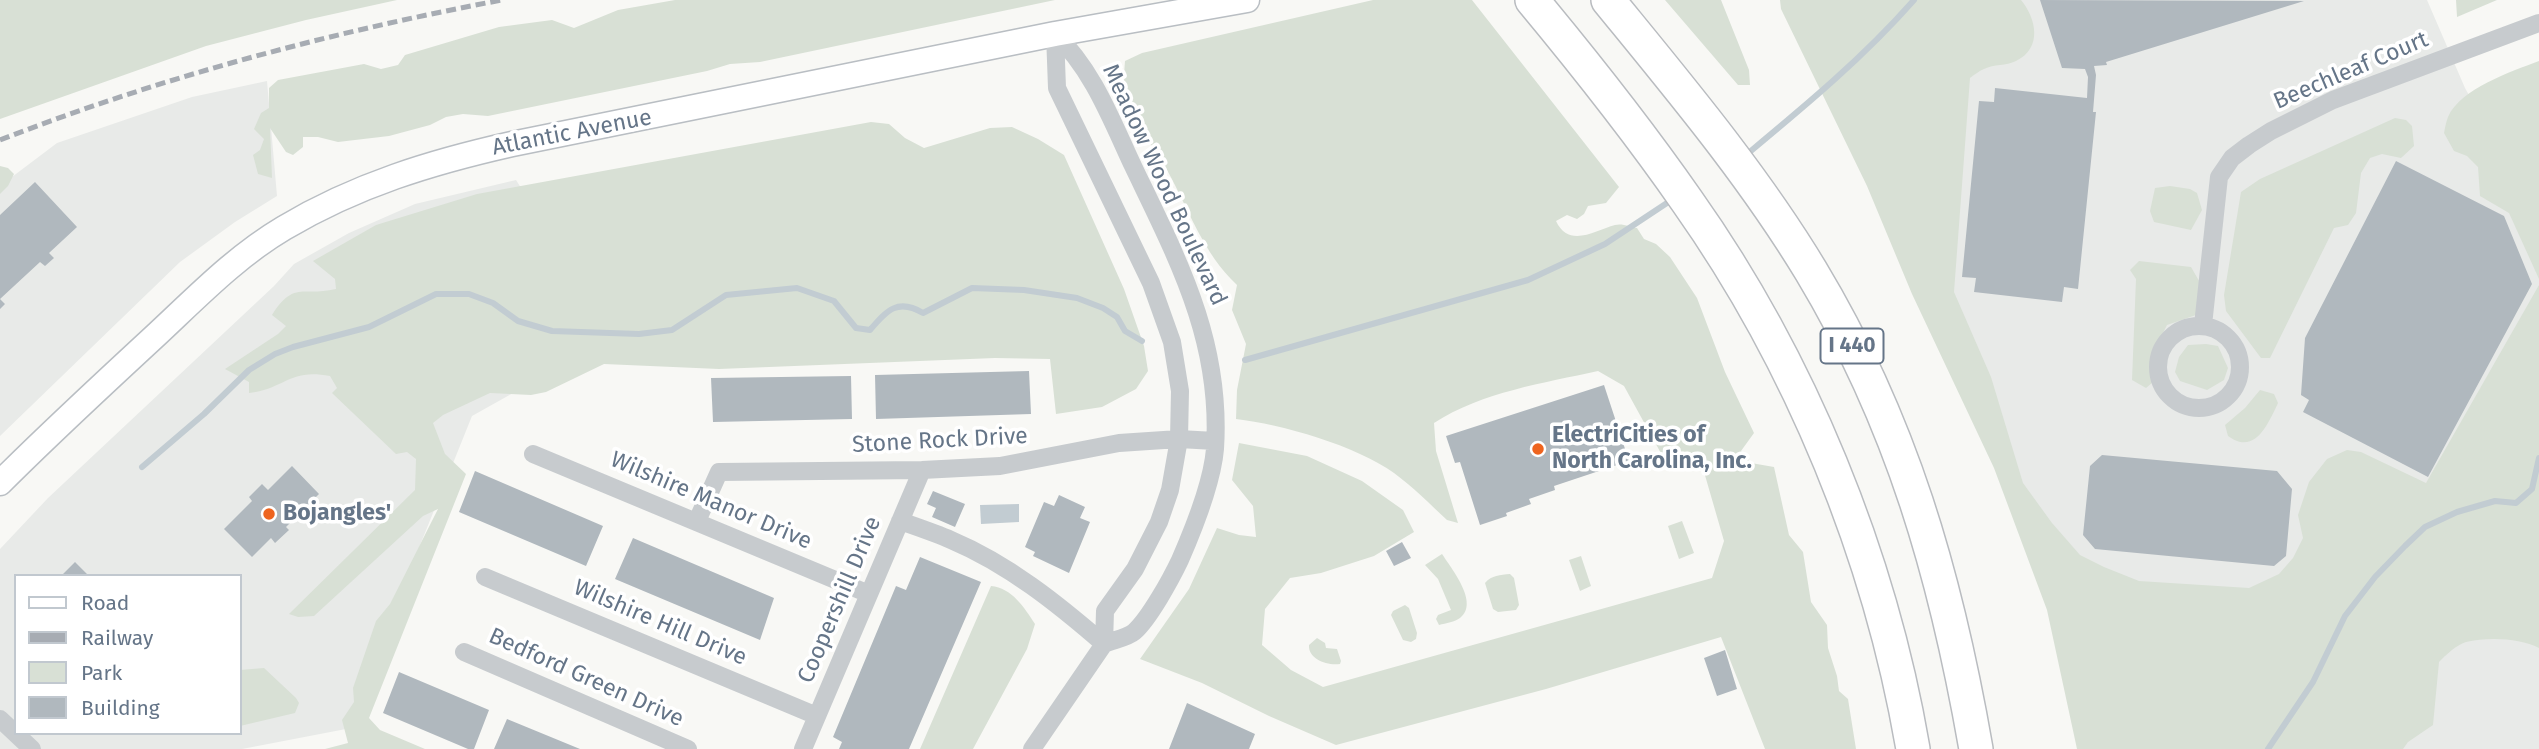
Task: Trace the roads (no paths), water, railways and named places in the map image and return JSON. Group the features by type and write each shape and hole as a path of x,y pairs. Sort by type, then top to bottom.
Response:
{"highway":[{"name":"I 440","path":"1608,0 1753,186 1811,271 1847,337 1896,441 1921,512 1952,622 1976,749"},
{"name":"I 440","path":"1534,3 1689,202 1767,332 1803,402 1835,471 1866,560 1905,702 1913,749"}],"main road":[{"name":"Atlantic Avenue","path":"0,483 227,268 282,229 369,185 440,160 512,144 1055,34 1247,0"}],"street":[{"name":"Beechleaf Court","path":"2203,325 2220,177 2232,159 2271,131 2333,100 2539,22"},
{"path":"1032,749 1104,644 1105,611 1135,569 1159,522 1171,490 1179,439 1180,391 1172,342 1151,282 1057,88 1055,34"},
{"name":"Meadow Wood Boulevard","path":"1055,34 1071,49 1091,78 1196,305 1213,376 1215,441 1212,464 1190,537 1172,577 1133,633 1104,644"},
{"path":"2203,325 2218,330 2231,340 2239,355 2241,371 2236,386 2226,399 2212,407 2196,408 2180,404 2167,393 2160,379 2157,363 2162,348 2172,335 2186,327 2203,325"},
{"name":"Stone Rock Drive","path":"697,521 719,472 922,470 1000,466 1119,443 1179,439 1215,441"},
{"name":"Wilshire Manor Drive","path":"533,454 869,594"},
{"name":"Coopershill Drive","path":"803,749 922,470"},
{"path":"900,521 953,540 1008,571 1066,611 1104,644"},
{"name":"Wilshire Hill Drive","path":"485,577 817,716"},
{"name":"Bedford Green Drive","path":"464,652 688,749"},
{"path":"0,719 14,732"},
{"path":"17,735 32,749"}],"waterway":[{"path":"1746,155 1854,62 1914,0"},
{"path":"1245,360 1528,280 1605,244 1673,199"},
{"path":"142,467 204,414 249,370 275,354 369,327 436,294 469,294 493,303 518,321 552,331 639,334 672,330 726,295 797,288 834,301 856,328 870,330 894,308 907,307 923,313 972,288 1024,290 1077,298 1103,308 1117,317 1125,331 1142,341"},
{"path":"2268,749 2313,682 2345,616 2375,577 2425,527 2457,512 2495,501 2516,503 2532,489 2539,458"}],"railway":[{"path":"0,140 123,96 248,58 374,27 502,0"}],"place":[{"name":"ElectriCities of North Carolina, Inc.","path":"1538,449"},
{"name":"Bojangles'","path":"269,514"}]}
